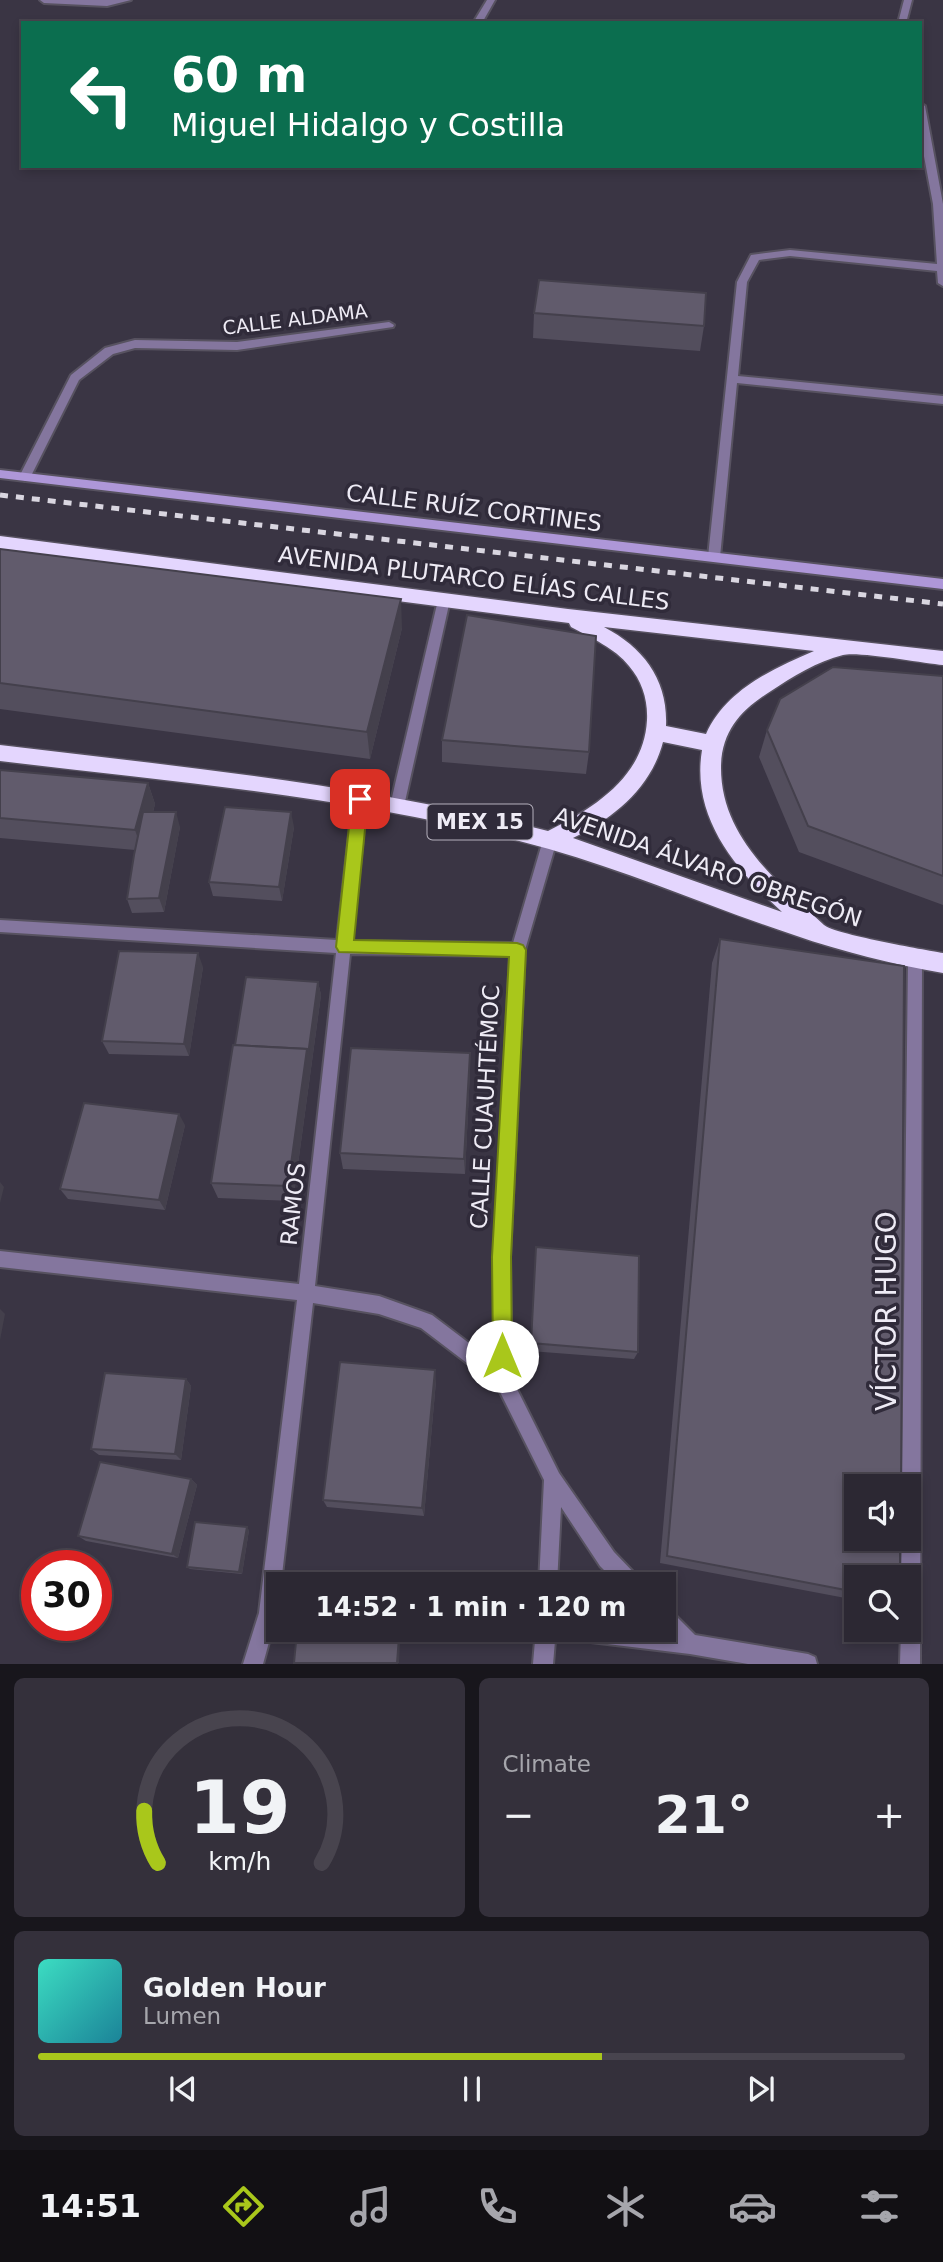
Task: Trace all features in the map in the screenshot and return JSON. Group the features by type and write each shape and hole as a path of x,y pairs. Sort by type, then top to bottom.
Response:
{"highway":[{"name":"AVENIDA PLUTARCO ELÍAS CALLES","path":"0,543 568,616 847,645 943,658"},
{"path":"550,841 596,816 622,794 641,771 654,744 659,714 651,681 635,659 614,641 568,616"},
{"path":"821,933 757,876 727,838 714,803 709,768 714,737 734,707 760,687 802,664 847,645"},
{"path":"656,732 712,744"},
{"name":"AVENIDA ÁLVARO OBREGÓN","path":"0,753 360,799 473,821 550,841 870,950 943,964"}],"street":[{"path":"44,0 107,3 127,0"},
{"path":"478,21 491,0"},
{"path":"903,21 908,0"},
{"path":"923,122 938,204 943,283"},
{"path":"714,557 742,282 755,257 790,253 941,268"},
{"name":"CALLE ALDAMA","path":"25,477 75,378 109,351 135,344 237,346 389,325"},
{"path":"732,379 943,400"},
{"name":"CALLE RUÍZ CORTINES","path":"0,474 943,584"},
{"path":"397,806 444,600"},
{"name":"RAMOS","path":"253,1664 268,1613 360,799"},
{"name":"CALLE CUAUHTÉMOC","path":"503,1380 502,1257 517,950 550,841"},
{"path":"0,926 345,947 517,950"},
{"name":"VÍCTOR HUGO","path":"910,1664 915,959"},
{"path":"0,1259 306,1293 379,1305 426,1321 503,1380 552,1479 607,1559 619,1572"},
{"path":"548,1572 552,1479"},
{"path":"676,1630 690,1644"},
{"path":"543,1664 545,1642"},
{"path":"673,1642 808,1664"}],"building":[{"path":"539,280 706,293 704,326 534,313"},
{"path":"0,549 401,599 367,732 0,683"},
{"path":"467,615 596,636 589,752 442,740"},
{"path":"833,667 943,676 943,876 808,826 767,730 780,699"},
{"path":"0,770 148,783 135,830 0,818"},
{"path":"225,807 291,812 279,887 209,882"},
{"path":"143,812 176,812 159,898 127,899 134,855"},
{"path":"720,939 904,966 901,1474 844,1474 844,1551 900,1551 900,1565 844,1565 844,1590 667,1556"},
{"path":"119,951 198,953 184,1044 102,1041"},
{"path":"246,977 318,982 308,1055 307,1049 235,1045"},
{"path":"233,1045 307,1049 288,1186 211,1183"},
{"path":"351,1048 470,1053 464,1159 340,1153"},
{"path":"84,1103 179,1114 159,1200 60,1189"},
{"path":"536,1247 639,1256 638,1352 531,1343"},
{"path":"340,1362 435,1370 422,1508 323,1500"},
{"path":"105,1373 186,1379 175,1454 91,1449"},
{"path":"100,1462 191,1479 172,1554 78,1536"},
{"path":"195,1522 247,1527 239,1572 187,1567"},
{"path":"296,1642 399,1642 397,1663 294,1663"}],"railway":[{"path":"0,495 943,604"}],"route":[{"path":"360,799 345,947 517,950 502,1257 502,1356"}]}
